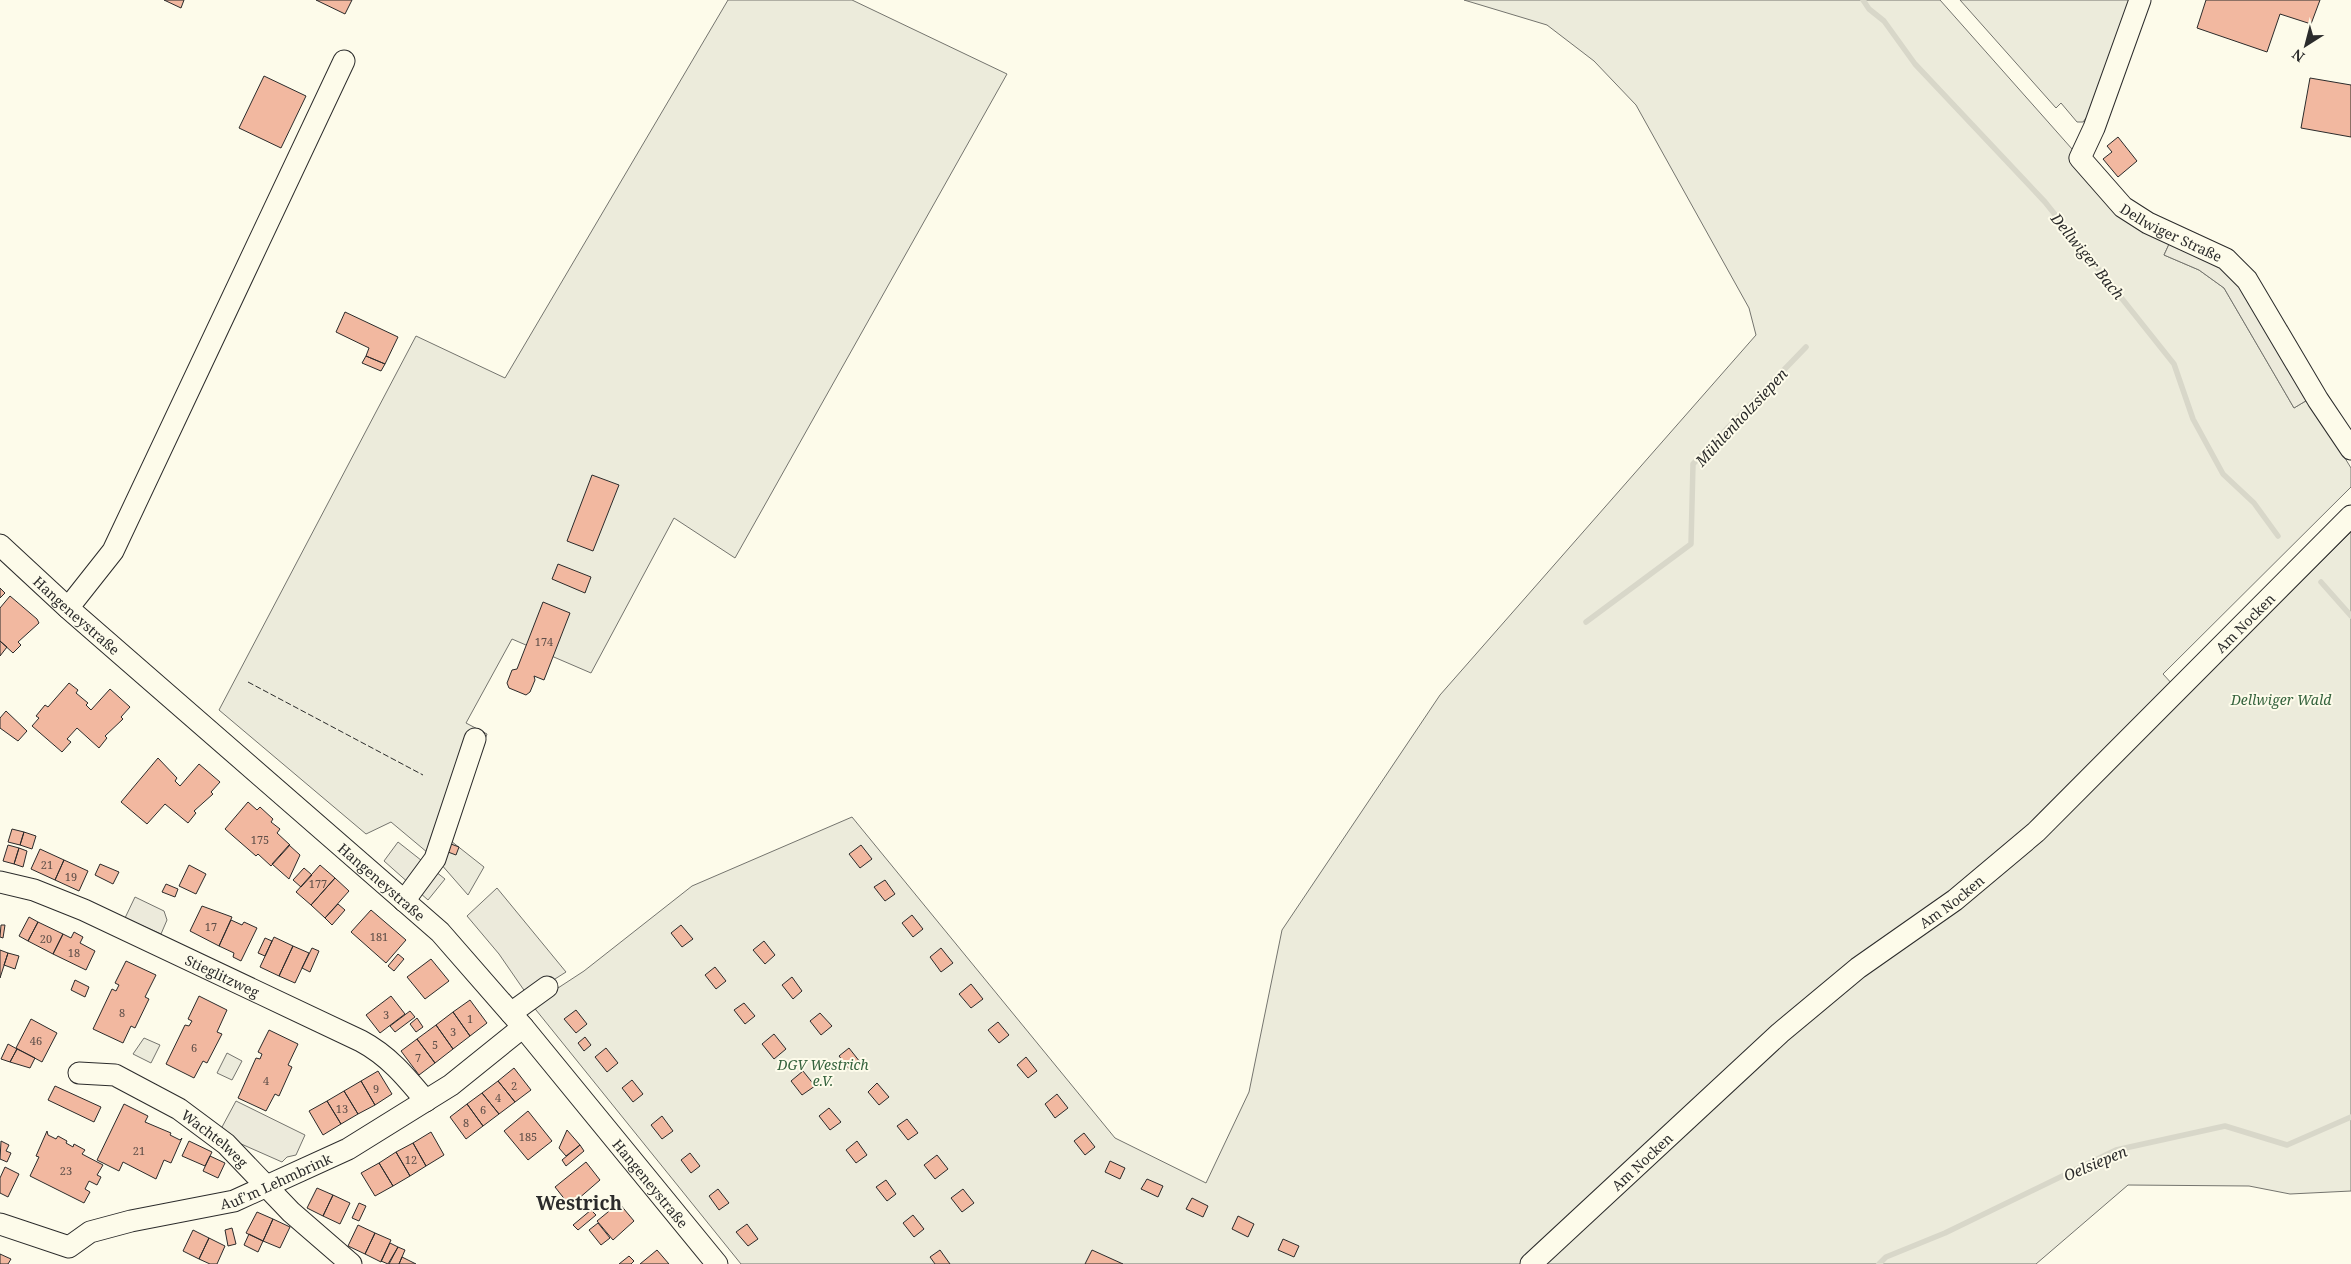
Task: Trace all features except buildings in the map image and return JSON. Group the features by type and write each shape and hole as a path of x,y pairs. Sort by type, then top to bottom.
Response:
{"street":[{"name":"Dellwiger Straße","path":"2140,0 2094,128 2080,158 2123,207 2148,223 2226,260 2247,280 2318,400 2351,449"},
{"path":"68,608 113,551 344,61"},
{"name":"Am Nocken","path":"1531,1264 1780,1032 1858,968 1955,900 2036,832 2351,516"},
{"name":"Hangeneystraße","path":"1,549 440,932 517,1020 717,1264"},
{"path":"404,901 435,860 475,739"},
{"name":"Stieglitzweg","path":"0,882 34,890 84,910 361,1041 381,1052 399,1067 426,1101"},
{"name":"Auf'm Lehmbrink","path":"0,1224 73,1255 90,1232 130,1221 234,1201 268,1188 348,1149 451,1085 547,988"},
{"name":"Wachtelweg","path":"79,1073 115,1075 179,1109 226,1144 291,1212 351,1264"}],"green space":[{"path":"728,0 852,0 1007,74 735,558 674,518 591,673 512,639 466,723 487,734 451,841 484,867 468,895 440,863 391,822 366,834 219,710 416,336 505,378"},
{"path":"1464,0 1940,0 2080,158 2170,242 2164,255 2199,270 2224,288 2294,408 2309,399 2351,468 2351,487 2163,674 2184,697 2351,532 2351,1191 2290,1194 2249,1186 2128,1185 2036,1264 741,1264 532,1005 584,971 692,886 852,817 1115,1138 1206,1183 1249,1092 1282,930 1440,695 1756,335 1749,308 1636,105 1594,61 1547,25"},
{"path":"1960,0 2132,0 2096,105 2083,122 2077,122 2061,103 2056,108"},
{"path":"144,1038 160,1045 151,1063 133,1054"},
{"path":"227,1053 242,1061 232,1080 217,1073"}],"shaded area":[{"path":"2170,242 2228,271 2244,287 2309,399 2294,408 2224,288 2199,270 2164,255"},
{"path":"398,842 445,879 428,900 384,861"},
{"path":"497,888 566,972 528,996 499,954 467,916"},
{"path":"135,897 164,911 167,920 161,934 125,918"},
{"path":"236,1101 305,1135 296,1155 287,1157 282,1162 239,1143 222,1127"}],"waterway":[{"name":"Dellwiger Bach","path":"1863,0 1869,9 1884,21 1915,64 2045,202 2174,364 2193,419 2223,474 2254,503 2278,536"},
{"name":"Mühlenholzsiepen","path":"1586,622 1691,544 1693,464 1806,347"},
{"name":"Dellwiger Bach","path":"2321,582 2351,616"},
{"name":"Oelsiepen","path":"1879,1264 1886,1257 1945,1233 2116,1150 2225,1126 2287,1145 2351,1117"}],"fence":[{"path":"248,682 423,775"}],"district":[{"name":"Westrich","path":"579,1203"}],"park label":[{"name":"Dellwiger Wald","path":"2281,699"},
{"name":"DGV Westrich e.V.","path":"823,1072"}]}
